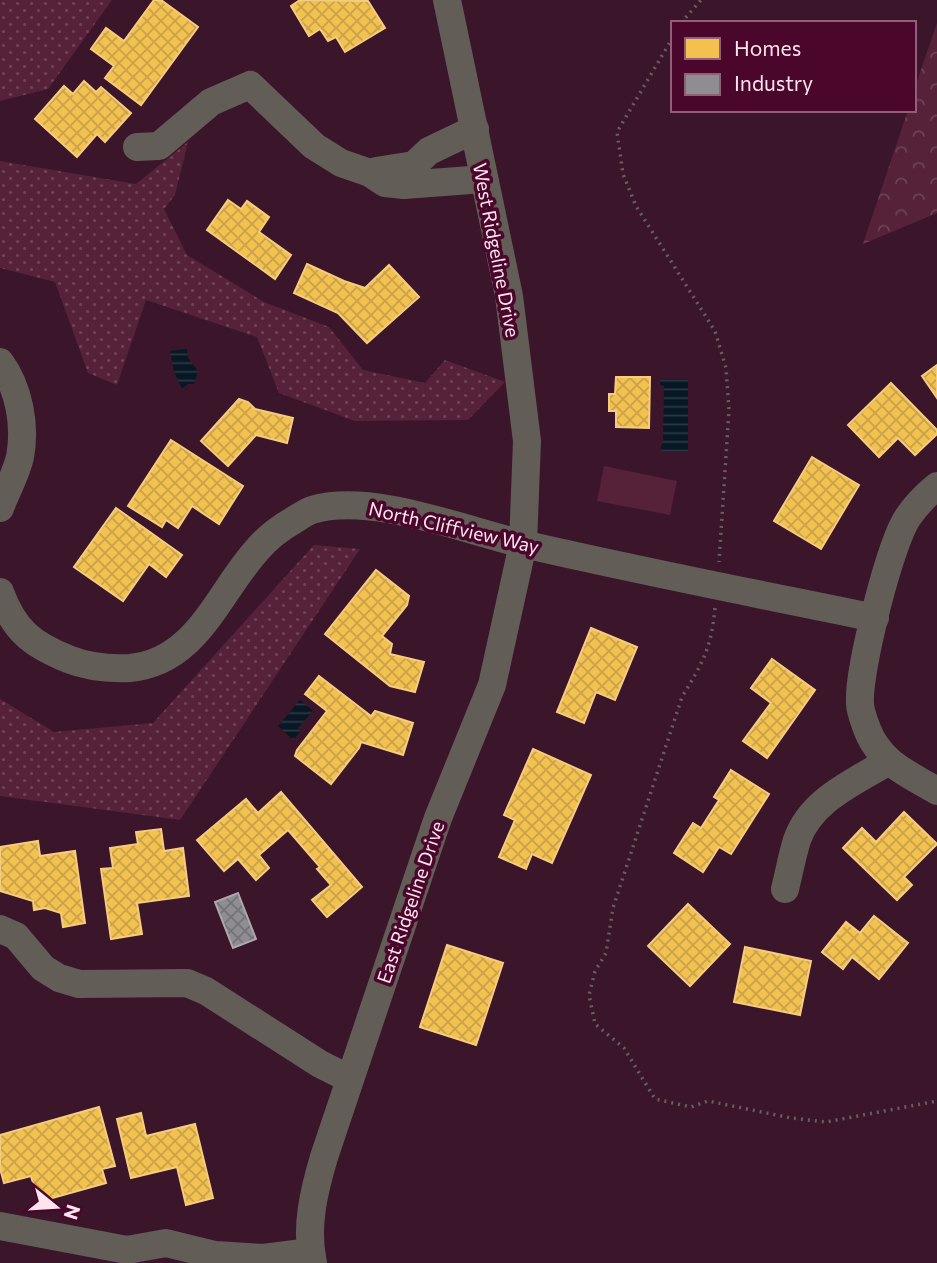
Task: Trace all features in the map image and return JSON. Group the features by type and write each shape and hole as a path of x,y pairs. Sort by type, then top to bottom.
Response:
{"street":[{"name":"West Ridgeline Drive","path":"447,0 509,296 527,441 523,544"},
{"path":"137,147 159,146 211,102 250,85 314,146 341,163 370,173 385,183 404,185 426,170 484,179"},
{"path":"426,170 429,151 475,129"},
{"path":"0,362 17,397 23,432 19,459 0,508"},
{"path":"937,486 906,518 894,548 862,673 859,704 867,730 887,762 937,791"},
{"name":"North Cliffview Way","path":"0,592 21,633 43,649 74,662 111,669 145,667 180,649 202,628 256,551 277,530 310,510 341,505 372,505 523,544 875,618"},
{"name":"East Ridgeline Drive","path":"312,1258 311,1211 316,1184 438,818 492,685 523,544"},
{"path":"785,889 797,839 808,818 821,803 887,762"},
{"path":"0,929 16,936 43,968 59,978 79,984 187,983 197,987 320,1064 350,1079"},
{"path":"0,1226 127,1250 166,1243 215,1255 312,1258"}],"path":[{"path":"683,21 701,0"},
{"path":"671,40 618,132 623,174 636,206 715,331 726,368 729,410 719,564"},
{"path":"716,599 712,639 701,666 682,697 613,908 606,953 595,971 589,995 595,1024 624,1048 655,1099 691,1107 708,1101 792,1118 827,1122 937,1101"}],"green space":[{"path":"0,0 112,0 48,89 0,101"},
{"path":"937,23 937,213 863,244 907,112 916,112 916,84"},
{"path":"188,142 175,195 164,209 187,255 264,302 329,327 363,370 425,383 445,360 505,382 468,420 355,421 279,393 257,337 146,300 117,385 88,373 55,282 0,268 0,161 136,184"},
{"path":"604,466 677,481 670,515 597,501"},
{"path":"314,545 360,549 180,820 0,796 0,699 54,732 153,723"}],"water":[{"path":"187,349 188,358 198,371 194,384 188,384 182,389 174,372 170,351"},
{"path":"660,379 688,379 688,452 661,452 664,386 660,385"},
{"path":"300,700 313,711 298,728 301,731 293,740 278,726"}],"building: Homes":[{"path":"154,0 161,0 198,27 141,105 105,78 114,66 91,49 106,28 124,41"},
{"path":"300,0 368,1 385,28 345,52 336,37 328,41 320,29 309,36 291,6"},
{"path":"84,81 96,92 101,87 131,113 105,142 97,134 77,157 35,119 64,86 73,94"},
{"path":"228,200 241,209 247,201 269,217 259,232 291,255 275,279 207,230"},
{"path":"307,264 365,288 389,265 419,297 367,343 338,313 294,293"},
{"path":"937,365 937,398 922,376"},
{"path":"616,377 650,377 649,428 616,427 616,411 609,411 609,394 615,394"},
{"path":"891,383 937,430 937,434 915,455 898,438 879,457 848,425"},
{"path":"239,399 248,402 255,409 293,418 287,443 256,435 228,466 201,441"},
{"path":"171,440 243,486 219,524 192,506 178,528 166,520 162,527 128,506"},
{"path":"812,457 859,485 821,549 774,521"},
{"path":"116,508 182,555 166,577 149,564 123,601 74,567"},
{"path":"376,570 409,596 407,605 382,636 392,644 390,654 424,662 415,692 390,686 325,634"},
{"path":"591,628 637,647 615,700 596,692 584,723 557,712"},
{"path":"772,659 815,690 767,758 743,741 771,703 751,688"},
{"path":"319,676 371,716 375,711 413,723 403,755 361,742 331,784 295,756 327,711 305,694"},
{"path":"533,749 591,775 552,863 532,854 526,869 499,857 515,820 504,815"},
{"path":"731,770 769,794 731,854 719,847 703,872 674,853 693,823 701,828 719,800 714,797"},
{"path":"281,792 362,887 327,917 312,900 331,885 317,869 320,867 288,830 259,855 269,868 256,880 238,859 224,871 197,840 246,799 258,813"},
{"path":"904,812 937,844 904,877 912,885 897,900 843,848 862,828 876,842"},
{"path":"161,829 164,851 183,848 189,896 137,903 142,934 111,939 101,869 113,868 110,848 138,844 136,832"},
{"path":"38,841 40,856 75,851 85,923 63,927 61,913 45,908 34,910 33,901 0,891 0,847"},
{"path":"688,904 730,944 690,986 648,946"},
{"path":"874,916 908,943 879,979 852,957 843,969 822,952 846,922 860,933"},
{"path":"447,945 503,963 476,1045 420,1027"},
{"path":"745,947 811,961 800,1015 734,1002"},
{"path":"99,1107 115,1166 102,1169 106,1183 38,1202 31,1176 4,1183 0,1168 0,1135"},
{"path":"141,1113 146,1136 195,1124 213,1198 186,1205 177,1167 131,1178 117,1119"}],"building: Industry":[{"path":"238,893 256,939 233,948 215,902"}]}
